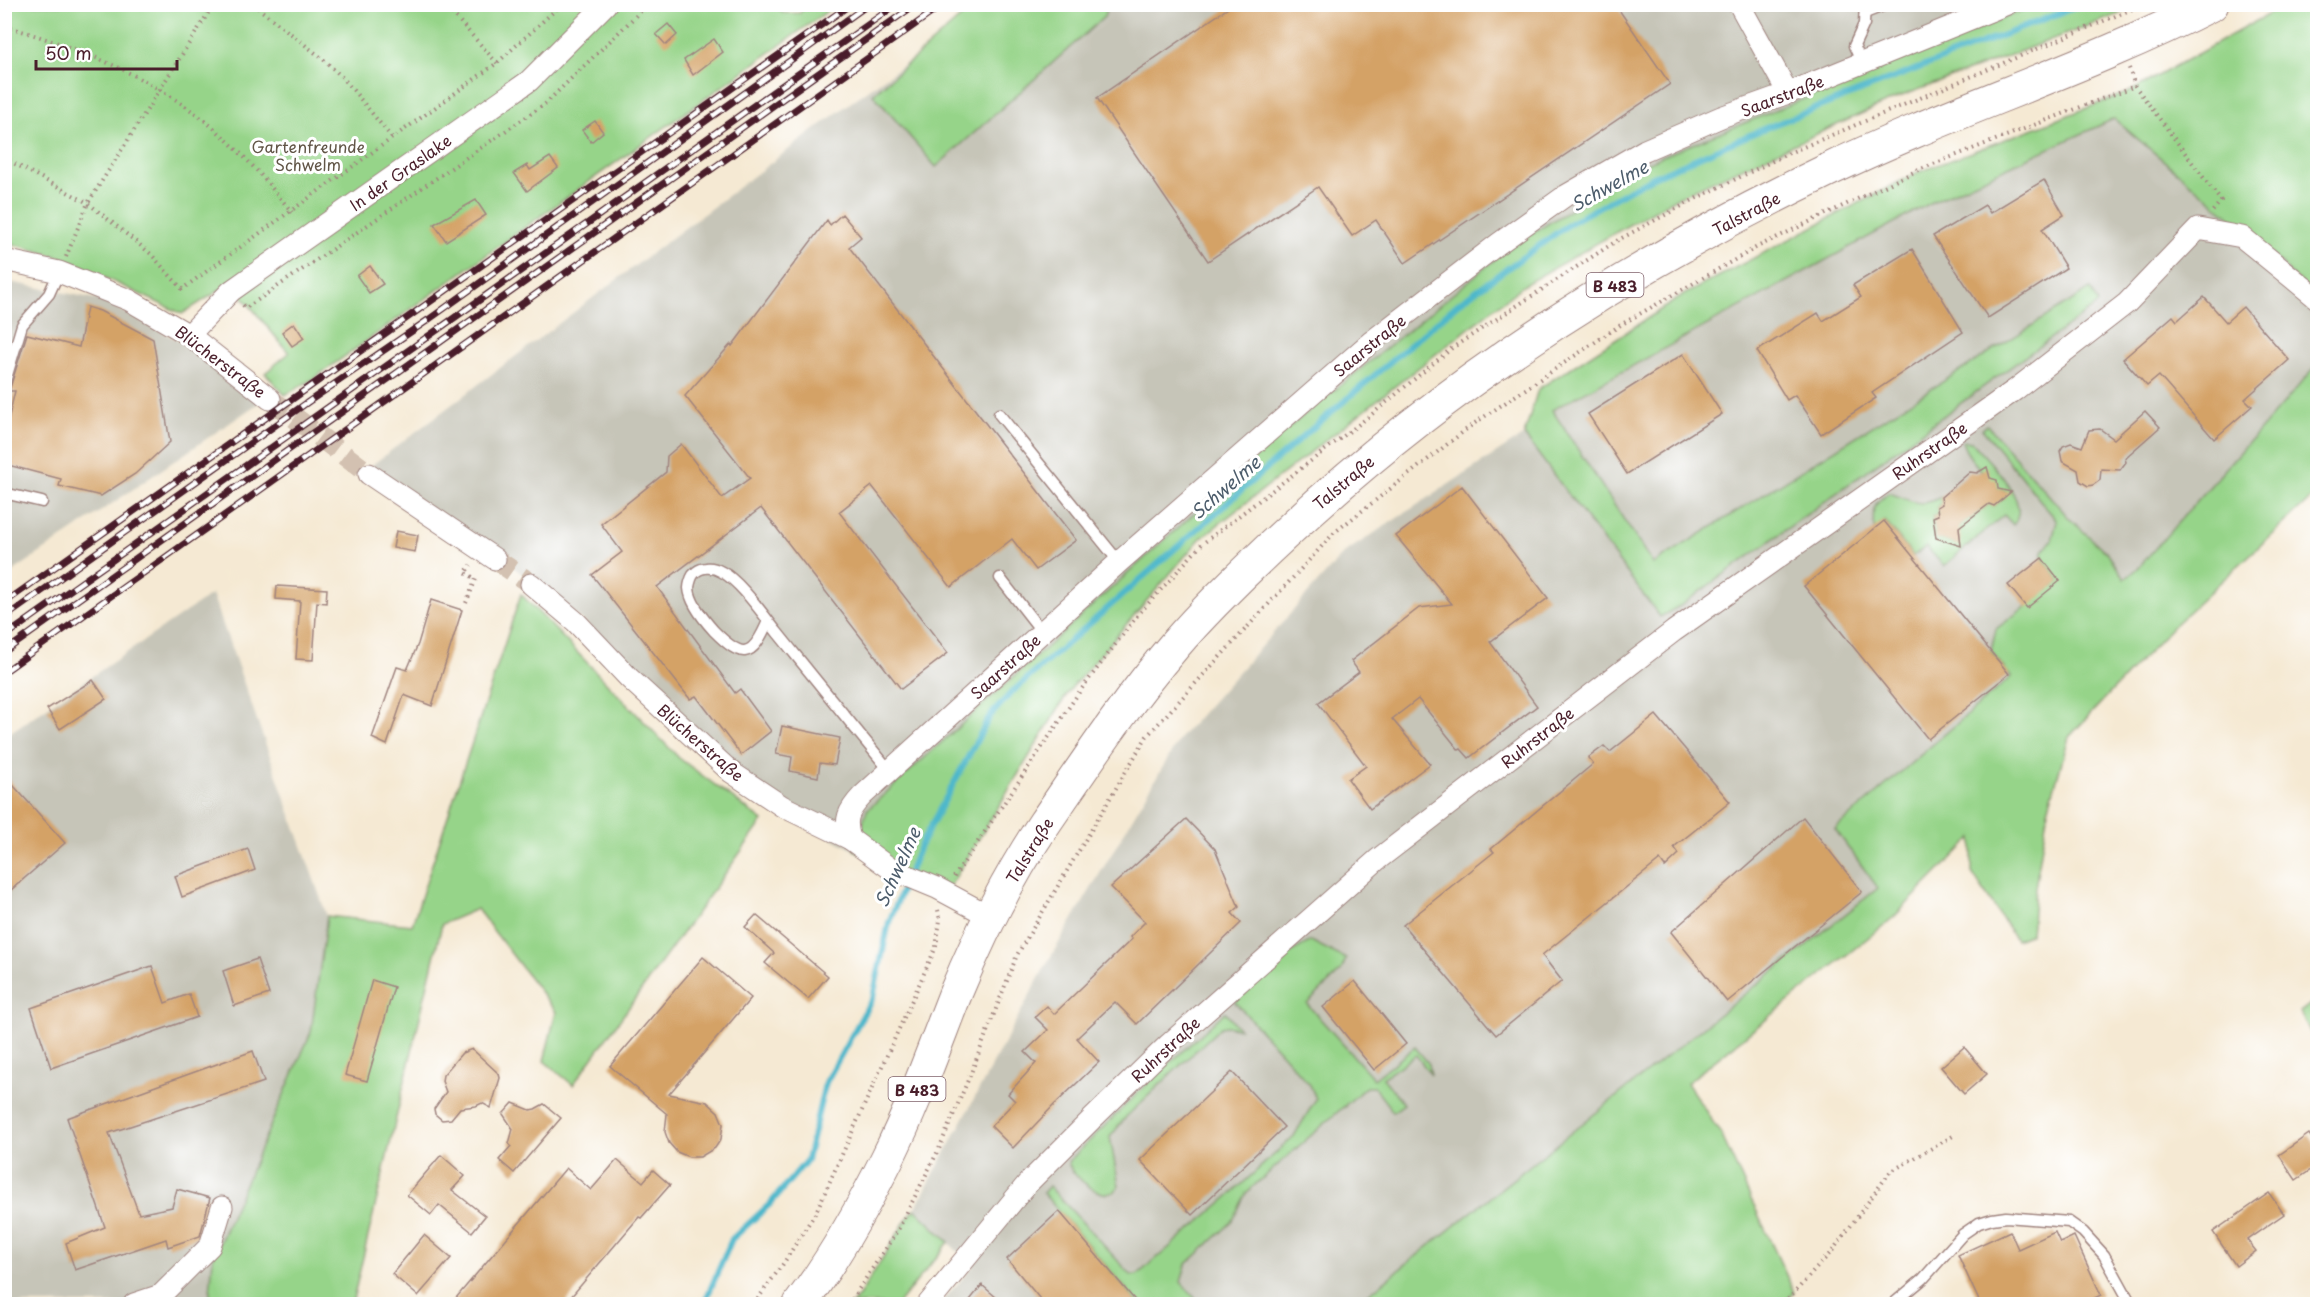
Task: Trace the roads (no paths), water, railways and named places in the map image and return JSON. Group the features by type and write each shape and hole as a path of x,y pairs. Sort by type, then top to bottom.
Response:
{"main road":[{"name":"Talstraße","path":"800,1305 834,1256 888,1157 959,986 991,917 1032,843 1096,748 1176,644 1244,572 1314,506 1379,451 1453,394 1526,342 1608,289 1824,172 1903,135 2121,47 2212,4"}],"street":[{"name":"In der Graslake","path":"189,334 231,291 529,81 606,4"},
{"path":"1739,4 1788,93"},
{"name":"Saarstraße","path":"850,839 846,819 849,810 890,771 1119,561 1372,341 1498,244 1565,196 1644,150 1720,117 1788,93 2007,4"},
{"name":"Ruhrstraße","path":"928,1305 1027,1184 1092,1119 1169,1044 1377,860 1674,631 2015,390 2127,303 2198,229 2242,237 2318,299"},
{"name":"Blücherstraße","path":"4,260 60,272 129,300 189,334 270,399"},
{"path":"369,474 488,554"},
{"name":"Blücherstraße","path":"531,584 576,622 629,678 731,772 782,806 823,828 850,839 891,869 918,879 991,917"},
{"path":"134,1305 161,1295 210,1246 222,1207"}],"lane":[{"path":"1862,63 1854,46 1864,24 1865,9 1888,4"},
{"path":"4,385 22,325 49,294 60,272"},
{"path":"999,414 1119,561"},
{"path":"4,493 42,502"},
{"path":"768,621 761,638 753,647 740,652 731,648 707,623 692,597 688,586 692,576 700,569 711,567 724,573 768,621 890,771"},
{"path":"1000,578 1042,632"},
{"path":"1893,1305 1923,1279 1964,1234 1979,1223 2006,1217 2069,1222 2083,1232 2104,1255 2131,1305"}],"waterway":[{"name":"Schwelme","path":"704,1304 732,1239 770,1204 807,1160 825,1084 873,997 889,922 920,846 990,716 1011,693 1300,439 1459,303 1572,222 1651,178 1768,127 2083,4"}],"tunnel":[{"path":"270,399 369,474"},
{"path":"495,559 531,584"}],"railway":[{"path":"4,603 851,4"},
{"path":"4,618 308,402 428,320 869,4"},
{"path":"4,637 897,4"},
{"path":"4,652 916,4"},
{"path":"4,672 944,4"}],"park label":[{"name":"Gartenfreunde Schwelm","path":"308,155"}]}
